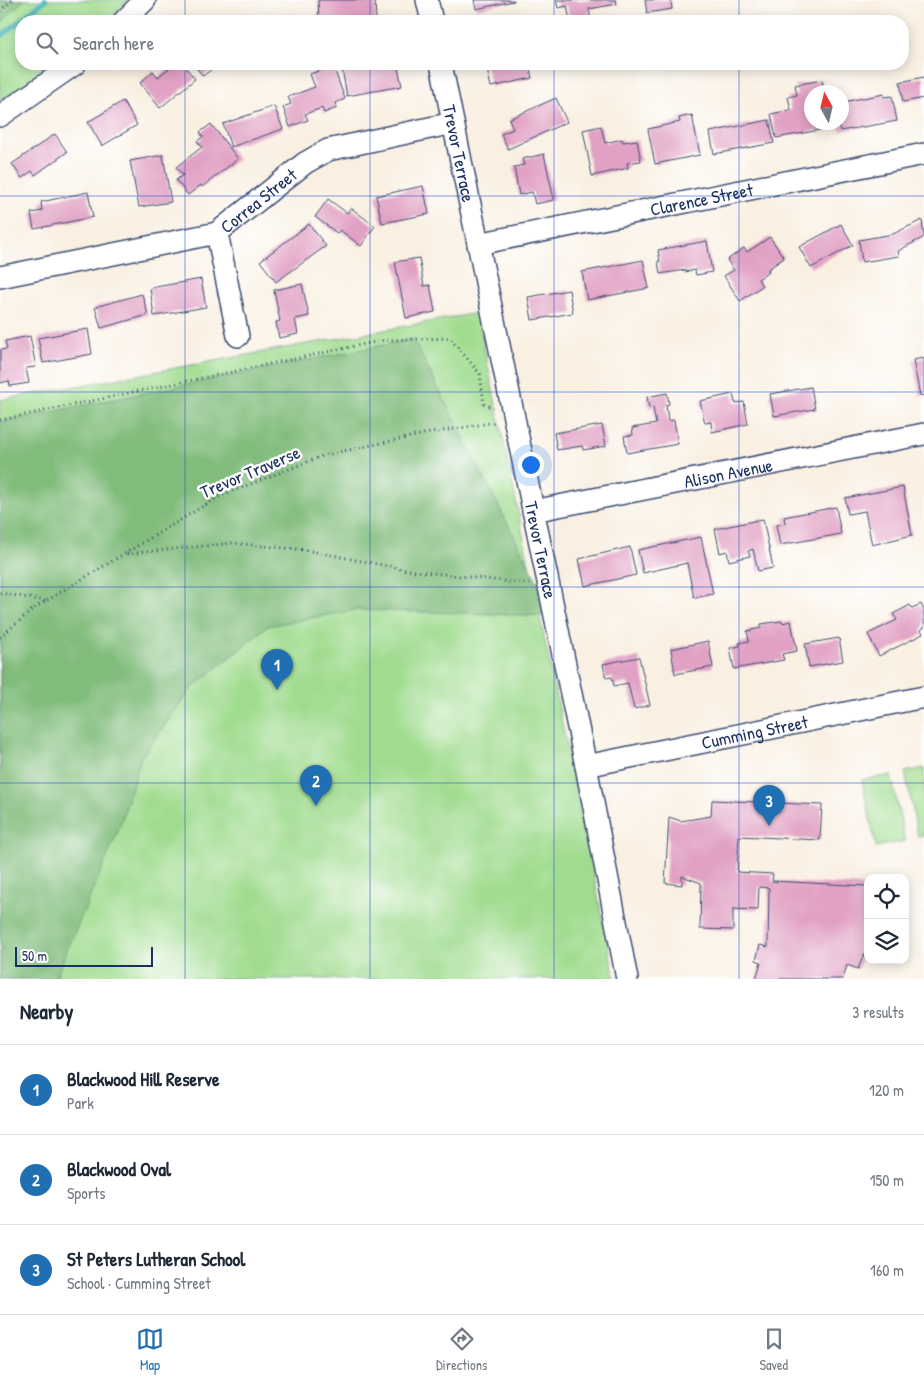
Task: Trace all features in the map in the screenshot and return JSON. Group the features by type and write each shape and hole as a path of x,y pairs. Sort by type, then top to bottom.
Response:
{"street":[{"path":"130,15 145,0"},
{"path":"427,0 431,15"},
{"path":"0,116 66,70"},
{"name":"Trevor Terrace","path":"442,70 586,766 626,979"},
{"name":"Correa Street","path":"0,277 217,233 305,163 328,150 453,123"},
{"name":"Clarence Street","path":"478,244 924,154"},
{"path":"217,233 238,336"},
{"name":"Alison Avenue","path":"533,511 924,434"},
{"name":"Cumming Street","path":"586,766 924,697"}],"path":[{"path":"0,11 12,0"},
{"path":"0,420 385,340 450,338 480,374 484,404 514,418"},
{"name":"Trevor Traverse","path":"0,637 36,607 220,496 325,454 514,418"},
{"path":"123,555 232,543 306,550 407,570 549,586"},
{"path":"0,593 46,601"}],"green space":[{"path":"0,0 128,0 114,15 15,15 15,70 48,70 0,100"},
{"path":"0,0 24,0 0,24"},
{"path":"477,313 615,979 0,979 0,400"},
{"path":"413,339 555,616 355,610 268,626 191,689 141,758 119,829 55,979 0,979 0,422"},
{"path":"924,768 924,836 918,837 905,772"},
{"path":"891,775 905,841 876,847 862,780"}],"building":[{"path":"318,0 375,0 376,15 319,15"},
{"path":"474,0 514,0 514,1 476,9"},
{"path":"556,0 616,0 617,4 589,9 590,15 569,15 567,6 558,8"},
{"path":"645,0 671,0 672,9 647,13"},
{"path":"167,70 188,70 195,79 160,108 140,83 153,71 158,77"},
{"path":"198,70 210,70 203,76"},
{"path":"322,70 334,70 345,99 335,103 337,108 324,113 322,108 305,114 308,120 290,127 283,107 291,104 288,97 315,87 310,74"},
{"path":"342,70 398,70 402,86 347,96"},
{"path":"487,70 530,70 532,78 491,87"},
{"path":"924,77 924,98 903,102 900,82"},
{"path":"822,80 823,85 804,85 804,130 820,130 776,138 771,114 791,110 788,97 797,95 795,85"},
{"path":"884,94 884,97 892,96 897,121 849,129 849,101"},
{"path":"556,98 567,122 508,149 501,134 513,129 509,119"},
{"path":"123,101 137,125 102,146 88,122"},
{"path":"274,106 283,129 231,147 223,124"},
{"path":"692,115 700,155 655,164 648,129 680,122 679,118"},
{"path":"769,120 774,143 714,154 710,132"},
{"path":"211,124 238,159 202,187 201,185 188,195 176,180 183,175 176,167 202,147 197,141 203,137 200,132"},
{"path":"601,126 605,143 622,139 623,142 637,140 641,161 627,163 628,168 592,176 583,130"},
{"path":"55,134 67,152 35,175 32,171 22,178 12,164"},
{"path":"544,154 554,200 535,204 532,192 519,195 514,167 524,165 522,159"},
{"path":"163,155 171,202 139,207 130,161"},
{"path":"423,186 429,214 382,223 376,196"},
{"path":"88,192 93,217 34,229 31,213 42,211 41,202"},
{"path":"328,199 347,213 351,208 375,226 361,246 340,230 337,233 315,217"},
{"path":"922,220 924,237 898,251 899,256 862,262 859,240 893,234"},
{"path":"309,224 326,246 276,282 260,261"},
{"path":"841,224 853,245 811,268 799,247"},
{"path":"770,237 784,258 758,279 762,286 740,301 724,276 734,270 727,260 744,248 747,252"},
{"path":"707,241 712,272 696,275 695,270 685,272 685,270 660,274 658,250"},
{"path":"419,258 424,286 430,285 435,312 406,318 395,262"},
{"path":"643,260 649,288 587,300 582,272"},
{"path":"201,279 206,307 154,316 150,288"},
{"path":"302,284 309,316 295,319 298,334 279,338 276,322 280,321 274,290"},
{"path":"569,290 573,313 532,320 528,297"},
{"path":"142,294 148,315 101,328 95,307"},
{"path":"88,329 92,354 43,363 38,338"},
{"path":"30,336 36,367 26,368 29,383 10,386 9,381 0,383 0,350 7,349 5,341"},
{"path":"924,358 924,395 920,396 913,360"},
{"path":"811,387 815,409 774,416 770,394"},
{"path":"667,393 669,404 666,405 668,421 674,420 678,444 627,453 624,436 633,435 632,428 656,424 653,407 649,408 647,397"},
{"path":"733,394 735,403 744,402 748,424 712,432 711,422 705,423 700,401"},
{"path":"602,425 606,446 583,450 582,446 557,450 554,433"},
{"path":"903,487 912,535 872,545 865,511 848,514 845,498"},
{"path":"836,507 841,534 780,545 776,525 785,523 784,517"},
{"path":"763,519 773,568 758,571 753,549 748,551 750,556 729,561 727,551 720,553 715,529"},
{"path":"701,537 713,594 694,598 687,563 643,573 638,550"},
{"path":"630,547 636,575 585,586 579,559"},
{"path":"921,604 924,610 924,628 921,629 923,634 879,656 868,634 897,620 893,614 910,605 912,608"},
{"path":"782,621 782,623 791,621 797,651 782,654 784,660 734,669 730,648 740,646 739,643 749,641 747,631 761,628 761,624"},
{"path":"839,638 843,661 809,667 805,644"},
{"path":"708,641 713,667 675,674 671,649"},
{"path":"639,657 650,705 634,709 628,683 614,686 612,677 606,678 603,664"},
{"path":"712,800 822,805 820,840 739,836 737,872 773,874 772,881 864,886 864,954 858,969 847,965 843,979 756,979 761,962 756,960 760,945 768,947 769,888 759,887 758,910 733,909 733,930 700,929 701,883 682,876 682,885 665,883 669,817 681,821 711,816"}],"waterway":[{"path":"27,15 45,0"},
{"path":"0,37 15,25"}],"place":[{"name":"Blackwood Hill Reserve","path":"277,690"},
{"name":"Blackwood Oval","path":"316,806"},
{"name":"St Peters Lutheran School","path":"769,826"}]}
